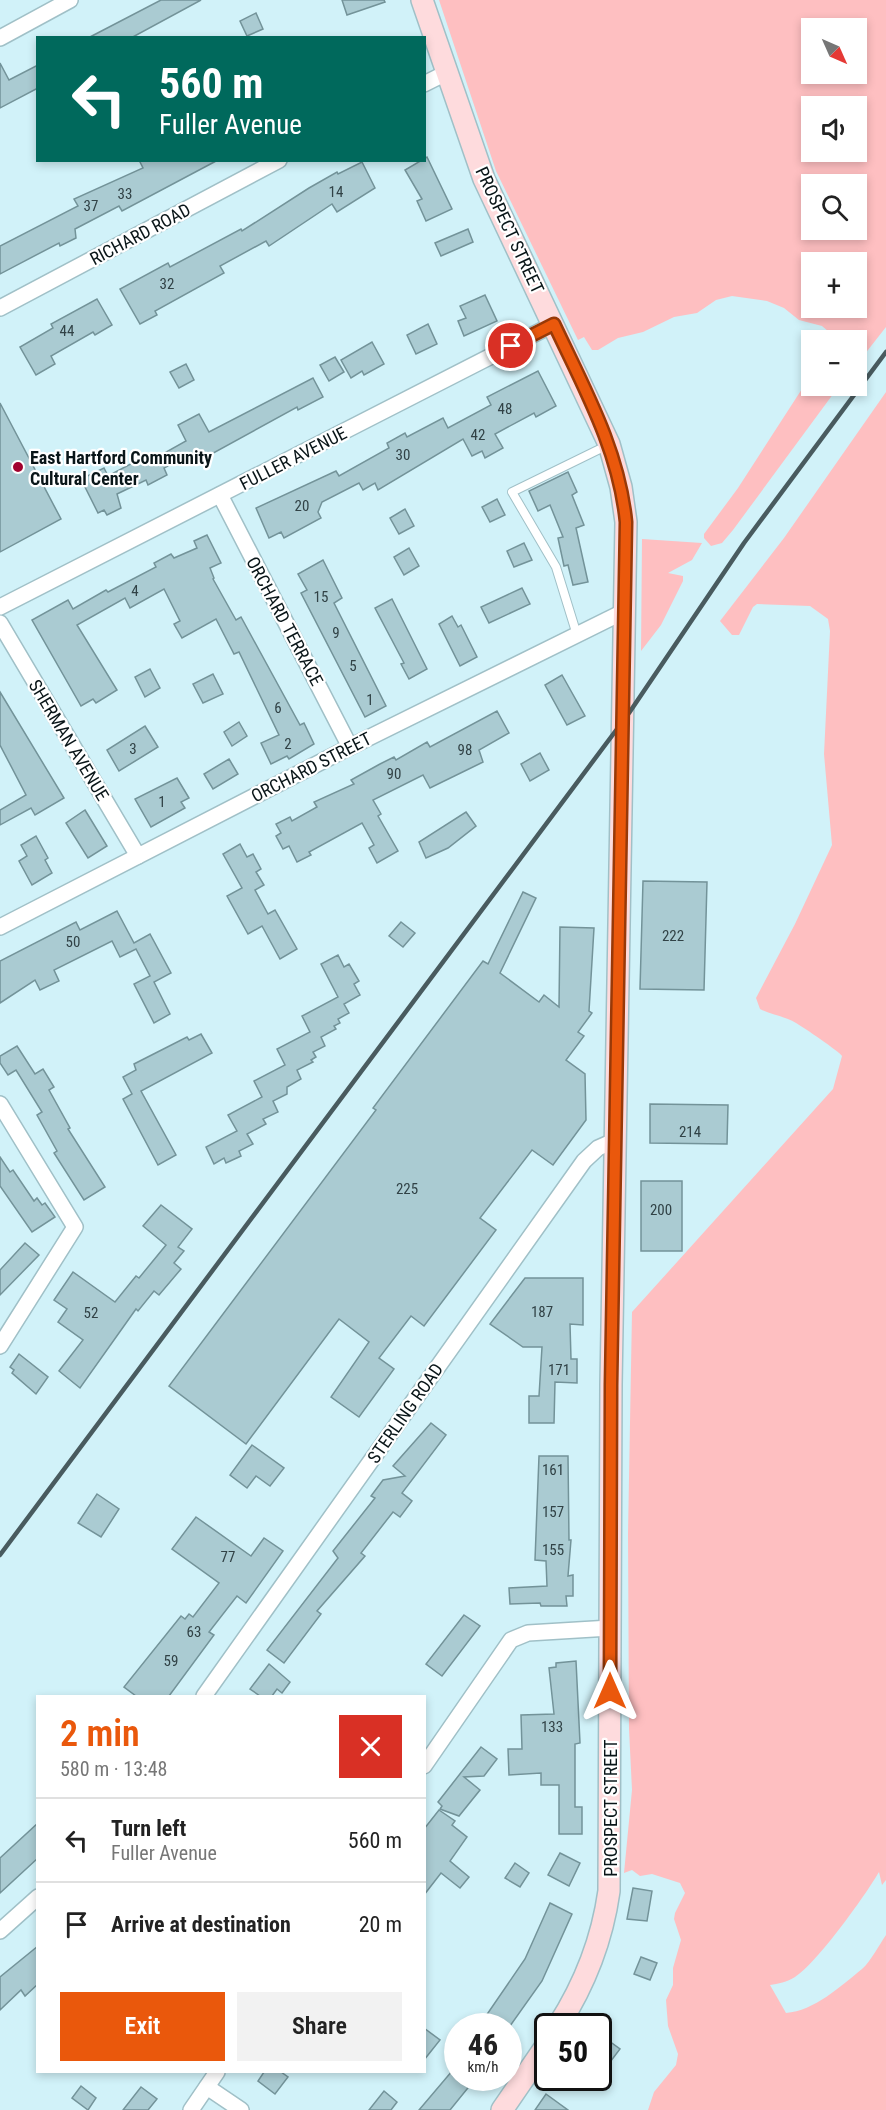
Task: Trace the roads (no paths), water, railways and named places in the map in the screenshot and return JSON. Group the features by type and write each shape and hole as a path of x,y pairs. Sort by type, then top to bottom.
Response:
{"main road":[{"name":"PROSPECT STREET","path":"422,0 484,179 609,444 624,504 611,1396 609,1891 592,1962 581,1989 566,2013"},
{"path":"502,2110 534,2063"}],"street":[{"path":"0,38 70,0"},
{"path":"426,83 446,73"},
{"name":"RICHARD ROAD","path":"0,308 275,162"},
{"name":"FULLER AVENUE","path":"0,607 554,324"},
{"name":"ORCHARD TERRACE","path":"220,495 350,747"},
{"name":"ORCHARD STREET","path":"0,927 350,747 624,612"},
{"name":"SHERMAN AVENUE","path":"0,623 138,856"},
{"path":"0,1104 75,1227 0,1346"},
{"name":"STERLING ROAD","path":"205,1695 584,1161 598,1148 616,1140"},
{"path":"426,1763 511,1640 528,1633 610,1628"},
{"path":"0,1931 36,1899"},
{"path":"191,2110 216,2073"},
{"path":"207,2087 241,2110"}],"lane":[{"path":"577,635 556,567 512,492 609,444"}],"railway":[{"path":"0,1555 629,713 744,543 886,352"}],"place":[{"name":"East Hartford Community Cultural Center","path":"18,467"}]}
